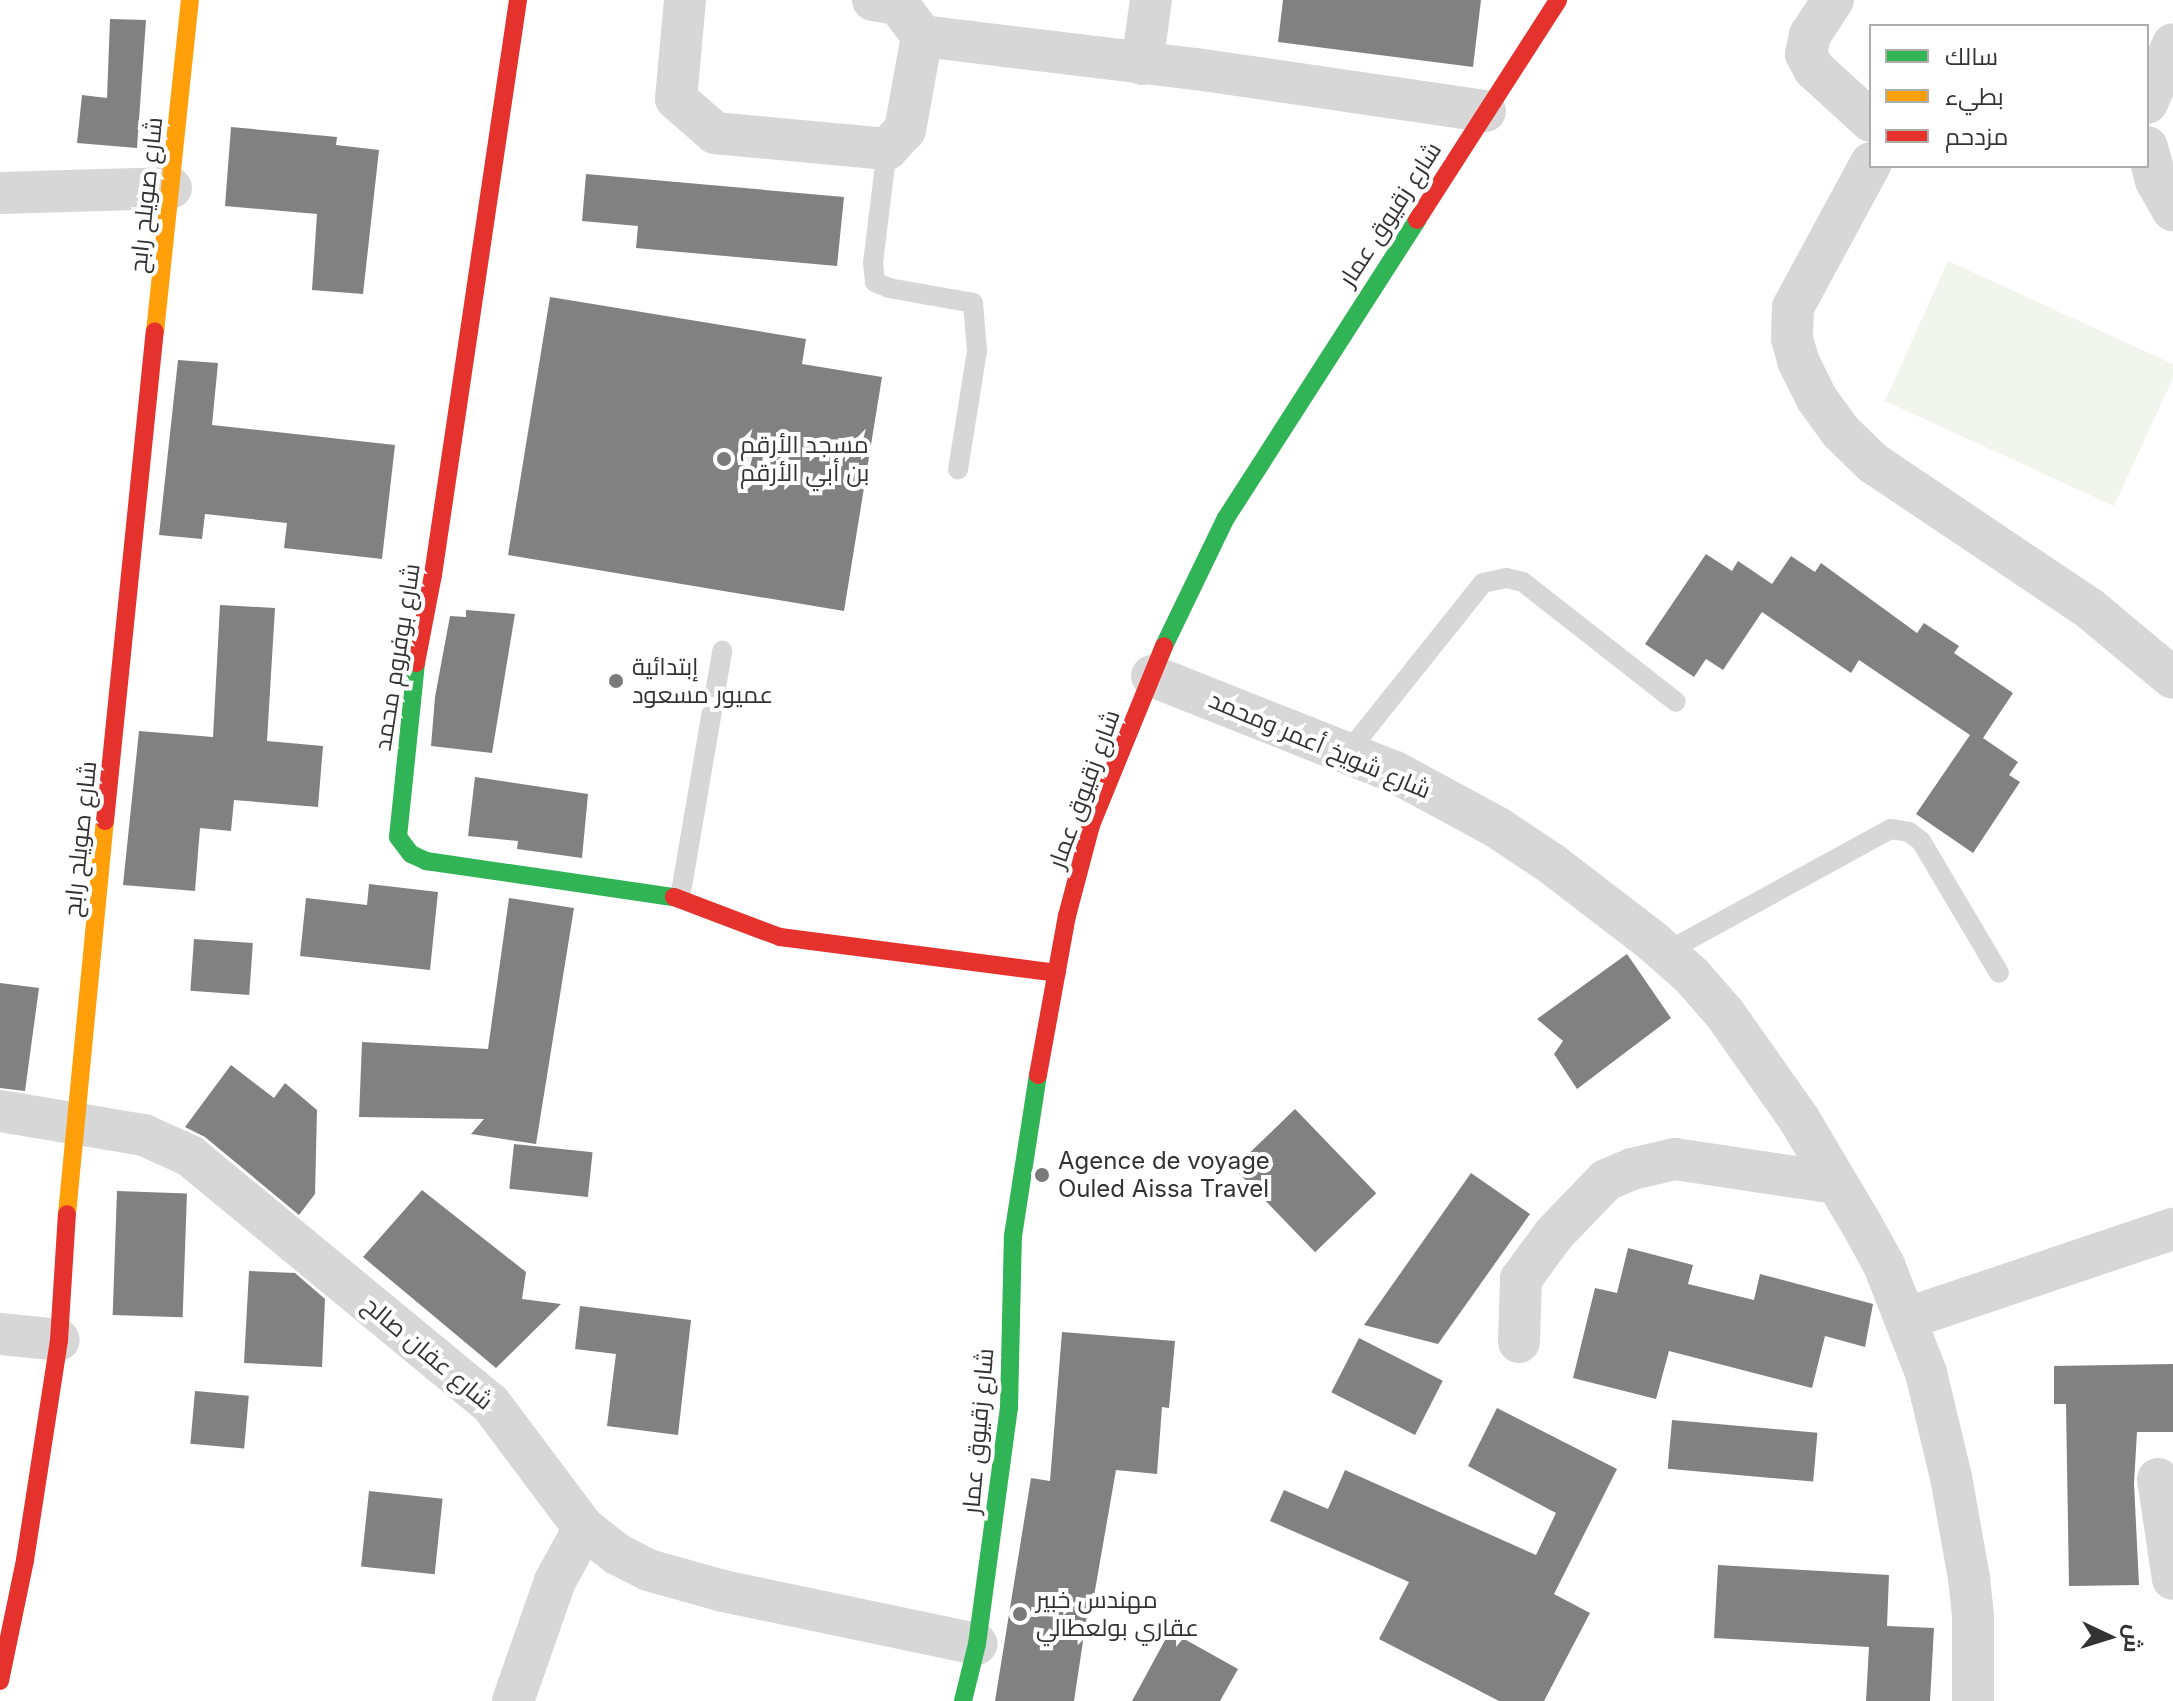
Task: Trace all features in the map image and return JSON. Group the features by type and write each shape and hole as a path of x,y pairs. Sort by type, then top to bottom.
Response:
{"street":[{"name":"شارع صويلح رابح","path":"0,1681 25,1560 59,1340 73,1124 190,0"},
{"name":"شارع بوفروم محمد","path":"518,0 433,575 410,694 398,837 411,854 426,861 680,898 780,937 1057,973"},
{"path":"685,0 676,99 715,133 887,149 905,130 922,36"},
{"path":"873,0 898,4 922,36 1485,111"},
{"path":"1142,64 1151,0"},
{"name":"شارع زقيوق عمار","path":"963,1701 977,1644 1009,1408 1013,1236 1020,1182 1067,916 1091,825 1152,676 1226,518 1558,0"},
{"path":"1833,0 1810,35 1806,54 1814,69 1869,119"},
{"path":"2149,98 2173,44"},
{"path":"2149,155 2156,181 2173,210"},
{"path":"1869,167 1793,307 1792,338 1812,390 1841,432 1873,463 2089,608 2173,678"},
{"path":"0,193 171,188"},
{"name":"شارع شويخ أعمر ومحمد","path":"1152,676 1395,772 1498,828 1562,871 1666,952 1725,1014 1799,1119 1884,1265 1926,1373 1951,1477 1969,1578 1973,1616 1973,1701"},
{"name":"شارع عفان صالح","path":"0,1111 144,1135 190,1156 490,1403 584,1528 617,1554 648,1570 752,1598 977,1644"},
{"path":"1519,1342 1517,1299 1521,1279 1554,1234 1606,1180 1632,1169 1675,1159 1836,1183"},
{"path":"1905,1319 2173,1229"},
{"path":"0,1334 59,1340"},
{"path":"2158,1479 2170,1540 2173,1579"},
{"path":"513,1701 555,1581 584,1528"}],"lane":[{"path":"887,149 873,263 875,282 889,288 973,303 977,351 958,469"},
{"path":"1348,752 1483,583 1506,578 1523,582 1676,702"},
{"path":"680,898 722,651"},
{"path":"1666,952 1891,829 1909,832 1921,841 1999,973"}],"shaded area":[{"path":"1948,261 2173,364 2173,378 2114,506 1885,401"}],"building":[{"path":"1283,0 1481,0 1473,67 1278,42"},
{"path":"110,19 146,20 137,148 77,143 82,95 107,98"},
{"path":"231,127 337,137 336,145 379,150 363,294 312,290 317,214 225,206"},
{"path":"586,174 844,197 837,266 636,248 638,226 582,221"},
{"name":"مسجد الأرقم بن أبي الأرقم","path":"550,297 806,339 802,364 882,377 844,611 508,555"},
{"path":"178,360 218,363 212,425 395,445 382,559 284,548 287,523 205,514 202,539 159,535"},
{"path":"1706,554 1732,571 1738,561 1772,584 1791,556 1815,572 1821,563 1917,633 1924,623 1959,646 1954,653 2013,693 1983,738 2018,762 2009,775 2020,782 1973,853 1916,814 1970,735 1859,660 1851,673 1762,612 1723,670 1706,659 1694,677 1645,644"},
{"path":"220,605 275,608 267,741 323,746 318,807 234,800 231,831 200,828 195,891 123,885 139,731 213,737"},
{"path":"466,610 515,614 492,753 431,746 435,697 450,616 466,617"},
{"path":"475,777 588,794 582,858 517,849 518,841 468,836"},
{"path":"369,884 438,892 430,970 300,956 306,898 367,905"},
{"path":"509,898 574,908 536,1144 471,1134 484,1119 359,1117 362,1042 488,1049"},
{"path":"194,939 253,943 249,995 190,991"},
{"path":"1627,954 1671,1018 1577,1089 1554,1054 1563,1041 1537,1019"},
{"path":"0,983 39,988 25,1091 0,1088"},
{"path":"231,1065 274,1098 285,1083 317,1110 315,1194 299,1215 205,1137 185,1127"},
{"path":"1295,1109 1376,1193 1315,1252 1234,1168"},
{"path":"514,1144 593,1152 588,1197 509,1189"},
{"path":"1471,1173 1530,1214 1438,1344 1364,1325"},
{"path":"422,1190 526,1272 522,1299 561,1304 496,1368 363,1257"},
{"path":"117,1191 187,1193 183,1317 113,1315"},
{"path":"1628,1248 1693,1265 1688,1284 1754,1300 1760,1274 1873,1304 1865,1347 1825,1336 1812,1388 1669,1351 1656,1399 1573,1378 1595,1288 1617,1293"},
{"path":"249,1271 295,1273 325,1299 322,1367 244,1363"},
{"path":"580,1306 691,1320 678,1435 607,1426 616,1354 575,1349"},
{"path":"1062,1332 1175,1341 1169,1408 1162,1407 1157,1474 1116,1470 1094,1596 1090,1595 1074,1701 995,1701 1031,1478 1050,1481"},
{"path":"1359,1338 1443,1381 1415,1435 1331,1392"},
{"path":"2173,1364 2173,1432 2137,1432 2134,1483 2139,1585 2069,1586 2066,1404 2054,1404 2054,1366"},
{"path":"195,1391 249,1396 244,1449 190,1444"},
{"path":"1497,1408 1617,1469 1554,1594 1590,1613 1544,1701 1499,1701 1379,1639 1409,1582 1270,1521 1284,1490 1328,1509 1345,1470 1536,1555 1556,1513 1468,1466"},
{"path":"1672,1420 1817,1433 1813,1482 1668,1469"},
{"path":"369,1491 443,1499 435,1574 361,1567"},
{"path":"1718,1565 1889,1575 1887,1626 1934,1628 1930,1701 1866,1701 1869,1647 1714,1638"},
{"path":"1170,1631 1238,1669 1220,1701 1132,1701"}],"traffic: fast":[{"path":"1164,646 1226,518 1417,220"},
{"path":"416,663 398,837 411,854 426,861 674,897"},
{"path":"963,1701 977,1644 1009,1408 1013,1236 1038,1075"}],"traffic: slow":[{"path":"155,332 190,0"},
{"path":"67,1214 105,821"}],"traffic: jam":[{"path":"416,663 433,575 518,0"},
{"path":"1417,220 1558,0"},
{"path":"105,821 155,332"},
{"path":"1038,1075 1067,916 1091,825 1164,646"},
{"path":"674,897 780,937 1057,973"},
{"path":"0,1681 25,1560 59,1340 67,1214"}],"place":[{"name":"مسجد الأرقم بن أبي الأرقم","path":"724,459"},
{"name":"إبتدائية عميور مسعود","path":"616,681"},
{"name":"Agence de voyage Ouled Aissa Travel","path":"1042,1175"},
{"name":"مهندس خبير عقاري بولعطالي","path":"1020,1614"}]}
